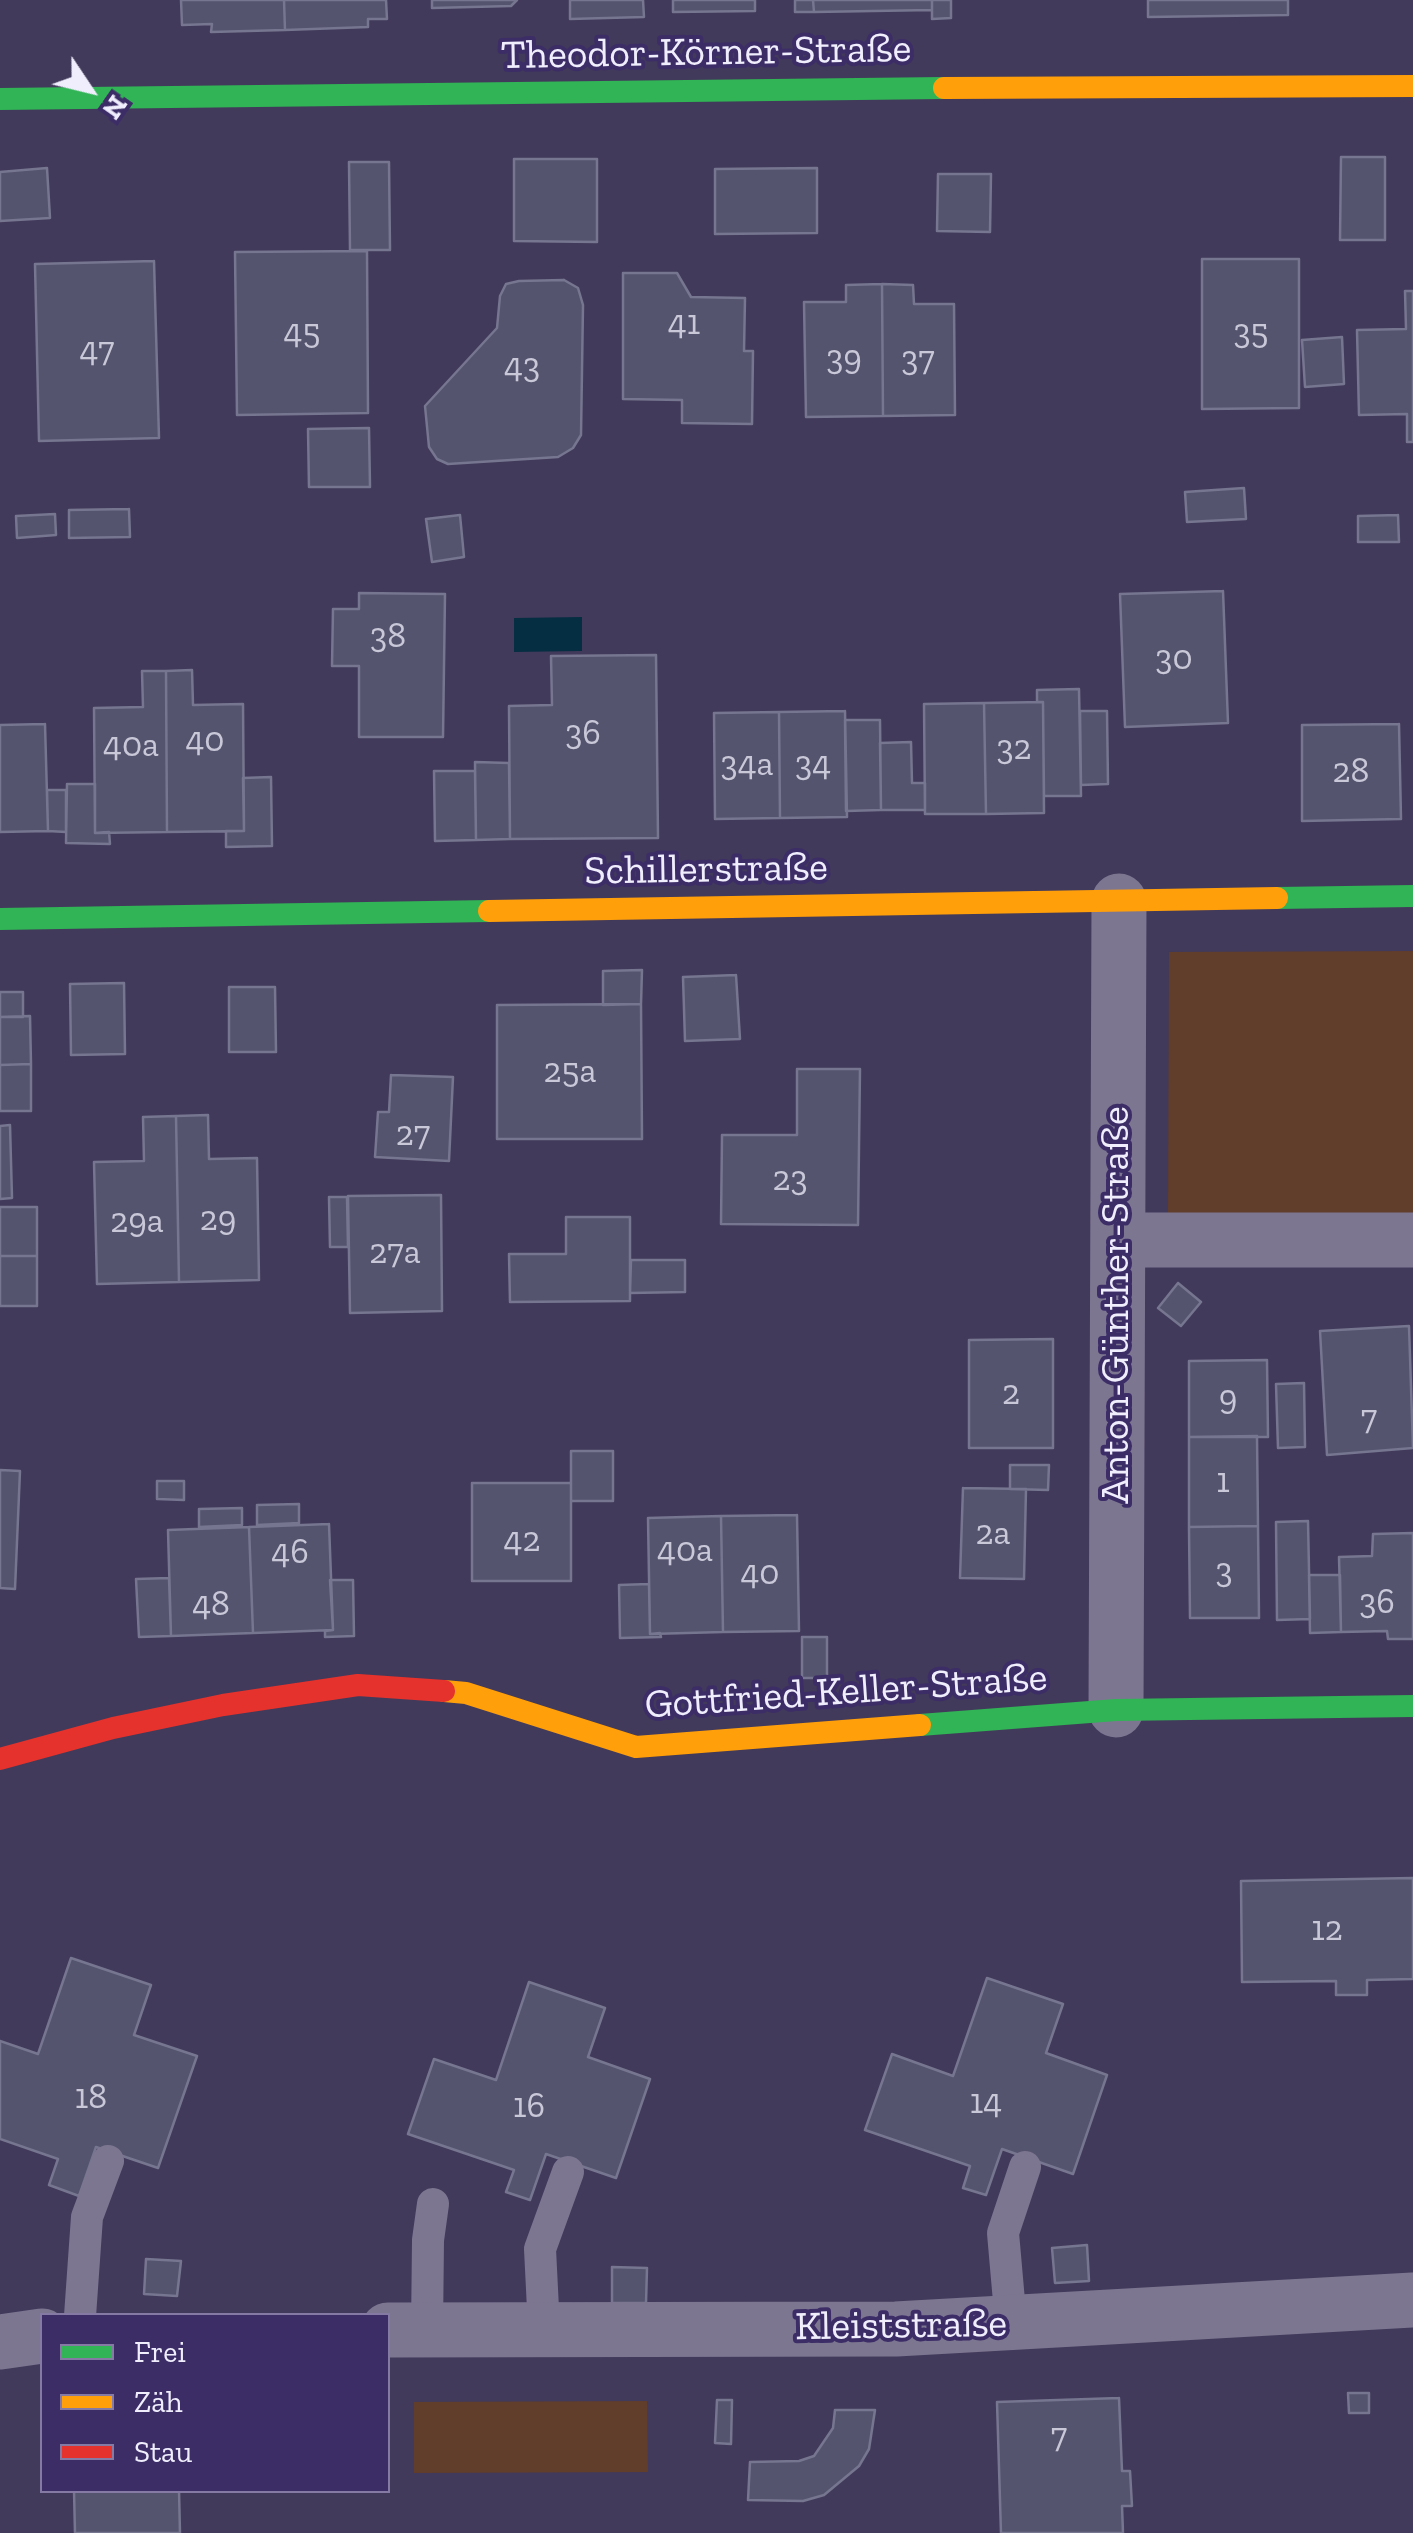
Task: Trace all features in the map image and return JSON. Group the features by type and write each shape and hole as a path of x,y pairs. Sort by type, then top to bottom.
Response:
{"street":[{"name":"Theodor-Körner-Straße","path":"0,100 832,88 1413,86"},
{"name":"Schillerstraße","path":"0,920 1413,896"},
{"name":"Anton-Günther-Straße","path":"1116,1710 1119,901"},
{"path":"1118,1240 1413,1240"},
{"name":"Gottfried-Keller-Straße","path":"0,1759 113,1728 204,1709 358,1685 466,1693 636,1747 1116,1710 1413,1706"},
{"name":"Kleiststraße","path":"407,2330 896,2329 1413,2300"},
{"path":"0,2342 40,2336"}],"lane":[{"path":"80,2313 87,2217 108,2161"},
{"path":"1011,2324 1002,2233 1025,2167"},
{"path":"544,2329 540,2249 568,2172"},
{"path":"407,2330 428,2240 432,2204"}],"shaded area":[{"path":"1413,951 1413,1215 1168,1213 1169,952"},
{"path":"647,2401 648,2472 414,2473 414,2402"}],"water":[{"path":"582,617 582,651 514,652 514,618"}],"building":[{"path":"181,0 284,0 285,30 211,32 212,24 182,25"},
{"path":"284,0 386,0 387,19 368,19 368,27 285,30"},
{"path":"432,0 517,0 511,6 432,8"},
{"path":"570,0 643,0 644,17 570,19"},
{"path":"673,0 755,0 755,11 673,12"},
{"path":"795,0 813,0 814,12 795,12"},
{"path":"813,0 932,0 932,10 814,12"},
{"path":"932,0 951,0 951,18 932,19"},
{"path":"1148,0 1288,0 1288,15 1148,17"},
{"path":"1341,157 1385,157 1385,240 1340,240"},
{"path":"514,159 597,159 597,242 514,241"},
{"path":"349,162 389,162 390,250 350,250"},
{"path":"47,168 50,218 0,221 0,172"},
{"path":"817,168 817,233 715,234 715,169"},
{"path":"938,174 991,174 990,232 937,231"},
{"path":"367,251 368,413 237,415 235,252"},
{"path":"1202,259 1299,259 1299,408 1202,409"},
{"path":"154,261 159,438 39,441 35,264"},
{"path":"623,273 677,273 691,297 745,298 744,351 753,351 752,424 682,423 682,400 623,399"},
{"path":"564,280 578,288 583,305 581,435 573,448 558,457 448,464 437,459 429,447 425,406 497,328 500,296 506,284"},
{"path":"882,284 883,416 806,417 804,302 846,302 846,285"},
{"path":"882,284 913,285 914,304 954,304 955,415 883,416"},
{"path":"1405,291 1413,291 1413,442 1407,442 1407,414 1359,415 1357,330 1406,329"},
{"path":"1342,337 1344,384 1305,387 1302,340"},
{"path":"369,428 370,487 309,487 308,429"},
{"path":"1244,488 1246,519 1187,522 1185,492"},
{"path":"129,509 130,537 69,538 69,510"},
{"path":"55,514 56,535 17,538 16,516"},
{"path":"460,515 464,557 432,562 426,519"},
{"path":"1398,515 1399,542 1358,542 1358,516"},
{"path":"1223,591 1228,723 1125,727 1120,594"},
{"path":"359,593 445,594 443,737 359,737 359,666 332,666 333,609 359,609"},
{"path":"656,655 658,838 510,839 509,706 552,705 551,656"},
{"path":"192,670 193,705 243,704 244,831 167,832 166,671"},
{"path":"142,671 166,671 167,832 95,833 94,708 143,707"},
{"path":"1079,689 1081,796 1044,796 1043,702 1037,702 1037,690"},
{"path":"1043,702 1044,813 986,814 984,703"},
{"path":"984,703 986,814 925,814 924,704"},
{"path":"845,711 847,817 780,818 779,712"},
{"path":"1080,711 1107,711 1108,784 1081,785"},
{"path":"779,712 780,818 715,819 714,713"},
{"path":"845,720 880,720 881,810 846,811"},
{"path":"45,724 48,831 0,832 0,725"},
{"path":"1399,724 1401,819 1302,821 1302,725"},
{"path":"911,742 912,783 925,783 925,810 881,810 880,743"},
{"path":"475,762 509,763 510,839 476,840"},
{"path":"434,771 475,771 476,840 435,841"},
{"path":"271,777 272,846 226,847 226,831 244,831 243,778"},
{"path":"67,784 95,784 95,833 109,832 110,844 66,843"},
{"path":"47,790 66,790 66,832 48,831"},
{"path":"642,970 641,1004 603,1005 603,971"},
{"path":"736,975 740,1039 685,1041 683,977"},
{"path":"124,983 125,1054 71,1055 70,984"},
{"path":"229,987 275,987 276,1052 229,1052"},
{"path":"0,992 23,992 23,1017 0,1017"},
{"path":"641,1004 642,1139 497,1139 497,1005"},
{"path":"30,1016 31,1064 0,1065 0,1017"},
{"path":"31,1064 31,1111 0,1111 0,1065"},
{"path":"797,1069 860,1069 858,1225 721,1224 722,1135 797,1135"},
{"path":"391,1075 453,1077 449,1161 375,1157 378,1112 389,1112"},
{"path":"208,1115 209,1159 257,1158 259,1280 179,1282 176,1116"},
{"path":"176,1116 179,1282 97,1284 94,1162 144,1161 143,1117"},
{"path":"10,1125 12,1198 0,1199 0,1126"},
{"path":"441,1195 442,1311 350,1313 348,1196"},
{"path":"329,1197 347,1197 348,1247 330,1247"},
{"path":"0,1207 37,1207 37,1256 0,1256"},
{"path":"566,1217 630,1217 630,1301 510,1302 509,1254 566,1254"},
{"path":"0,1256 37,1256 37,1306 0,1306"},
{"path":"631,1260 685,1260 685,1292 630,1293"},
{"path":"1178,1283 1201,1302 1181,1326 1158,1308"},
{"path":"1409,1326 1413,1448 1327,1455 1320,1331"},
{"path":"1053,1339 1053,1448 969,1448 969,1340"},
{"path":"1267,1360 1268,1437 1189,1437 1189,1361"},
{"path":"1304,1383 1305,1447 1278,1448 1276,1384"},
{"path":"1257,1436 1258,1526 1189,1527 1189,1437"},
{"path":"571,1451 613,1451 613,1501 571,1501"},
{"path":"1010,1465 1049,1465 1048,1490 1010,1489"},
{"path":"0,1470 20,1471 15,1589 0,1588"},
{"path":"157,1481 184,1481 184,1500 157,1499"},
{"path":"472,1483 571,1483 571,1581 472,1581"},
{"path":"963,1488 1026,1489 1024,1579 960,1578"},
{"path":"299,1504 299,1523 257,1525 257,1505"},
{"path":"242,1508 242,1525 199,1527 199,1509"},
{"path":"797,1515 799,1631 723,1632 721,1516"},
{"path":"721,1516 723,1632 650,1634 648,1518"},
{"path":"1308,1521 1310,1619 1277,1620 1276,1522"},
{"path":"329,1524 333,1630 253,1633 249,1527"},
{"path":"1258,1526 1259,1618 1190,1618 1189,1527"},
{"path":"249,1527 253,1633 171,1636 168,1530"},
{"path":"1413,1533 1413,1639 1388,1639 1387,1631 1341,1632 1339,1557 1372,1556 1373,1534"},
{"path":"1309,1575 1340,1575 1341,1632 1310,1633"},
{"path":"169,1578 171,1636 139,1637 136,1579"},
{"path":"330,1580 353,1580 354,1636 325,1637 325,1631 333,1630"},
{"path":"649,1584 650,1634 660,1633 661,1637 620,1638 619,1585"},
{"path":"802,1637 827,1637 827,1678 802,1678"},
{"path":"1413,1878 1413,1979 1367,1980 1367,1995 1336,1995 1336,1981 1242,1982 1241,1881"},
{"path":"71,1958 151,1985 134,2035 197,2056 158,2168 96,2147 79,2196 49,2185 58,2159 0,2139 0,2041 38,2054"},
{"path":"987,1978 1063,2004 1046,2053 1107,2075 1073,2174 1002,2149 986,2195 963,2188 970,2166 865,2130 892,2054 953,2076"},
{"path":"529,1982 605,2008 588,2057 650,2079 616,2178 546,2154 530,2200 506,2192 514,2170 408,2134 434,2059 496,2080"},
{"path":"1087,2245 1089,2281 1055,2283 1052,2248"},
{"path":"146,2259 181,2261 177,2296 144,2294"},
{"path":"612,2267 647,2268 646,2303 612,2303"},
{"path":"1348,2393 1369,2393 1369,2413 1349,2413"},
{"path":"1119,2398 1122,2471 1130,2471 1132,2506 1122,2506 1123,2533 1001,2533 997,2402"},
{"path":"717,2400 732,2400 731,2444 715,2443"},
{"path":"835,2410 875,2410 869,2449 859,2466 824,2495 803,2501 748,2500 750,2462 799,2461 814,2456 833,2428"},
{"path":"74,2493 179,2493 180,2533 75,2533"}],"traffic: fast":[{"path":"0,99 944,88"},
{"path":"1277,898 1413,896"},
{"path":"0,919 489,911"},
{"path":"920,1725 1116,1710 1413,1706"}],"traffic: slow":[{"path":"944,88 1413,86"},
{"path":"489,911 1277,898"},
{"path":"444,1691 466,1693 636,1747 920,1725"}],"traffic: jam":[{"path":"0,1759 113,1728 223,1705 358,1685 444,1691"}]}
